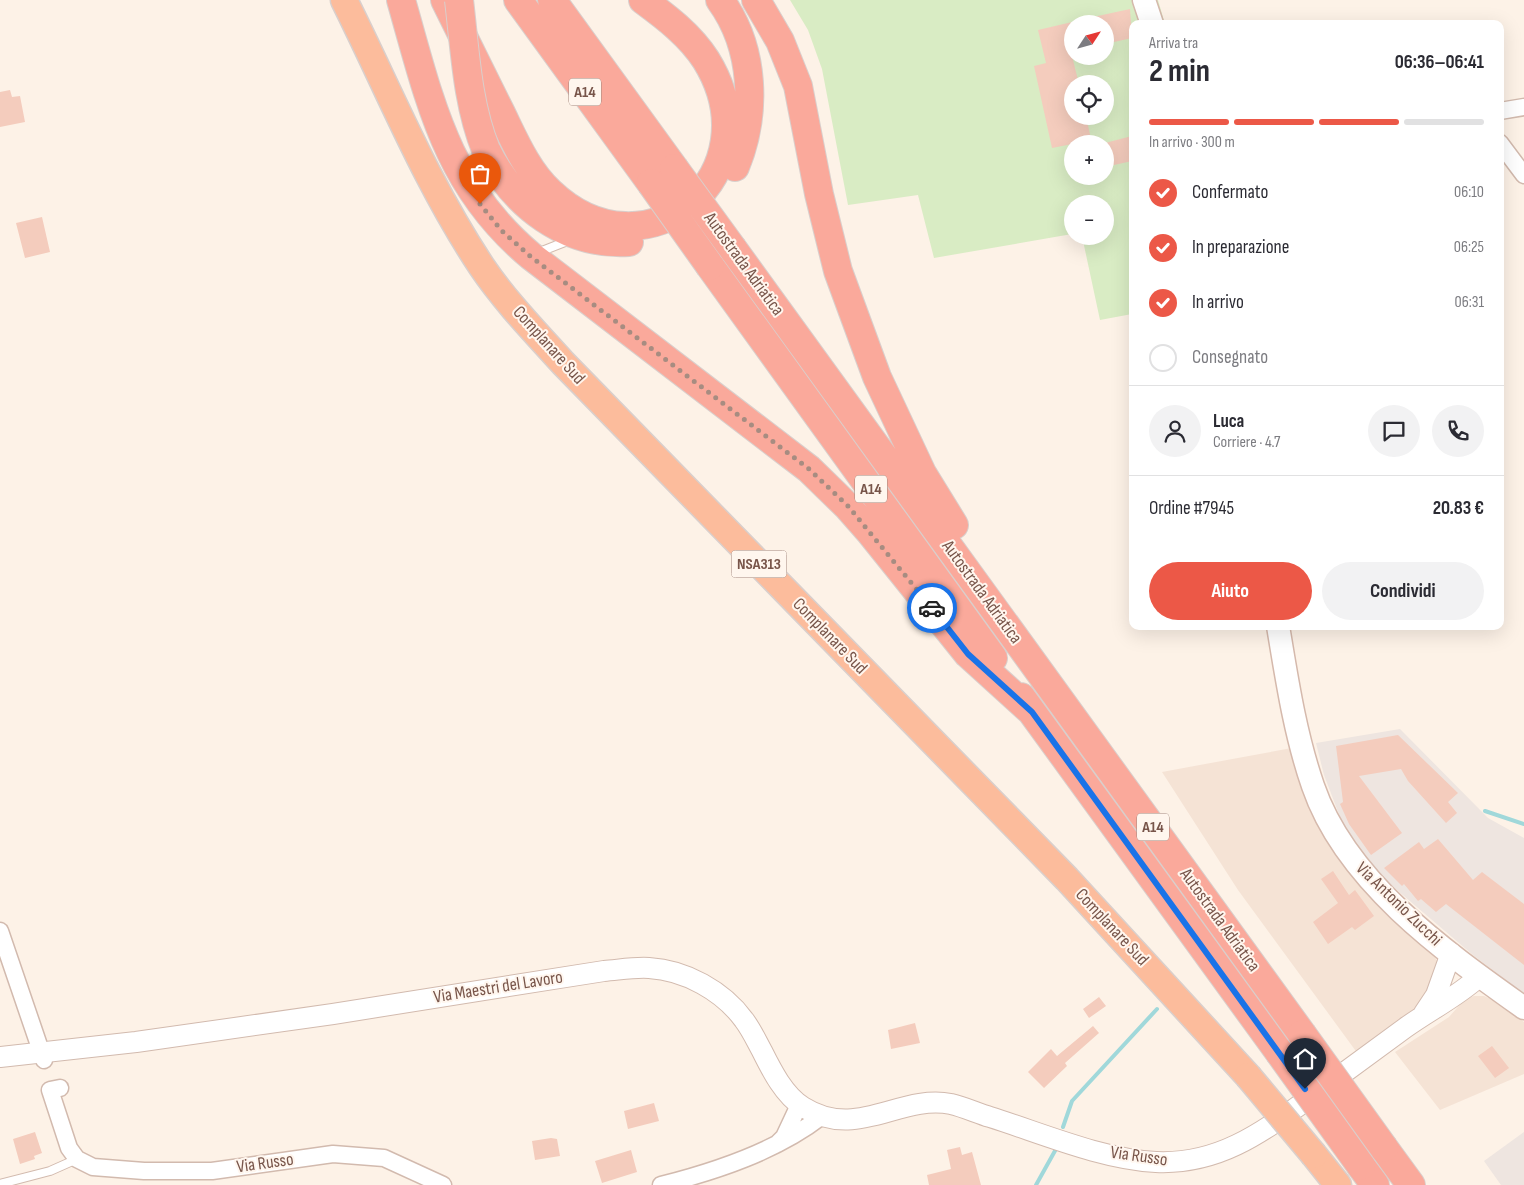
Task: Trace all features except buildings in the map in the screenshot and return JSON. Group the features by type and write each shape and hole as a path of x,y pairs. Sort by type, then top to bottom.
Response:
{"highway":[{"name":"Complanare Sud","path":"344,0 400,120 448,213 483,269 525,320 577,377 1067,878 1248,1076 1338,1185"},
{"path":"401,0 436,118 452,158 470,190 489,216 530,256 809,469 848,506 968,654 1032,712"},
{"path":"445,0 518,147 537,179 555,197 575,212 610,225 628,227 660,220 688,206 701,193 718,167 724,150 727,130 722,93 706,60 683,33 643,0"},
{"path":"459,0 471,96 479,132 494,166 518,196 550,223 578,236 605,242 622,243 666,235 699,217 709,209 726,185 740,155 746,134 750,86 742,47 734,24 720,0"},
{"name":"Autostrada Adriatica","path":"518,0 1368,1176"},
{"name":"Autostrada Adriatica","path":"552,0 1411,1185"},
{"path":"756,0 780,41 798,86 819,194 838,271 876,378 922,473 983,568 1004,621"}],"main road":[{"path":"1144,0 1151,20"},
{"name":"Via Antonio Zucchi","path":"1279,630 1302,751 1313,788 1330,826 1363,872 1383,894 1451,953 1524,1008"}],"street":[{"path":"1504,110 1524,107"},
{"path":"1504,148 1524,175"},
{"path":"0,930 43,1056"},
{"name":"Via Russo","path":"1421,1016 1436,995 1451,953"},
{"name":"Via Maestri del Lavoro","path":"0,1066 43,1056 333,1014 604,971 649,968 674,972 695,980 713,990 732,1006 745,1021 778,1079 800,1105"},
{"name":"Via Russo","path":"800,1105 822,1116 861,1120 920,1104 952,1104 1115,1156 1156,1162 1192,1160 1238,1146 1270,1126 1421,1016 1463,991 1480,976"},
{"name":"Via Maestri del Lavoro","path":"0,1057 43,1056"},
{"path":"60,1088 50,1090 64,1136 76,1159"},
{"path":"777,1144 784,1137 800,1105"},
{"path":"662,1185 746,1157 777,1144 799,1134 822,1116"},
{"name":"Via Russo","path":"76,1159 93,1167 109,1170 212,1171 333,1154 365,1156 384,1158 402,1164 443,1185"}],"lane":[{"path":"530,256 578,236"},
{"path":"0,1184 50,1171 76,1159"}],"shaded area":[{"path":"1400,729 1488,818 1524,838 1524,994 1473,955 1383,878 1345,830 1324,775 1316,743"},
{"path":"1297,747 1304,775 1428,944 1437,961 1436,979 1419,1007 1358,1054 1238,890 1162,772"},
{"path":"1474,996 1484,996 1493,1000 1524,1022 1524,1074 1440,1110 1395,1052 1449,1017 1464,1000"},
{"path":"1524,1132 1524,1185 1501,1185 1484,1161"}],"green space":[{"path":"790,0 1158,0 1164,20 1129,20 1129,315 1100,320 1084,245 1114,245 1114,195 1064,195 1064,235 934,258 918,195 848,205 822,69 808,30"}],"waterway":[{"path":"1485,811 1524,824"},
{"path":"1063,1127 1072,1101 1157,1009"},
{"path":"1036,1185 1056,1149"}],"way so far":[{"path":"480,204 502,231 530,256 809,469 848,506 932,608"}],"route":[{"path":"932,608 968,654 1032,712 1305,1089"}]}
